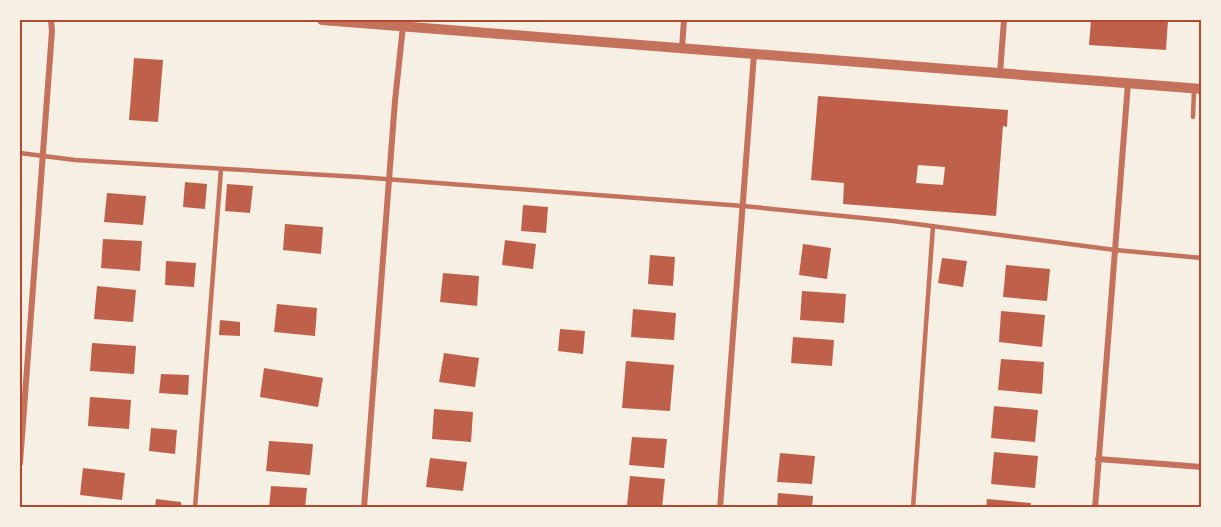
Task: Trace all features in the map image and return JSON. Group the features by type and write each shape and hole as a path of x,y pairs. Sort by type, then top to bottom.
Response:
{"street":[{"path":"20,463 51,20"},
{"path":"322,20 370,21 403,26 1198,89"},
{"path":"682,48 684,20"},
{"path":"1000,73 1004,20"},
{"path":"364,507 388,180 403,26"},
{"path":"720,507 754,54"},
{"path":"1095,507 1128,83"},
{"path":"1098,459 1202,467"}],"lane":[{"path":"1194,117 1198,89"},
{"path":"20,153 75,160 743,206 933,226 1115,250 1202,258"},
{"path":"195,507 221,169"},
{"path":"913,507 933,226"}],"building":[{"path":"1091,20 1168,20 1166,50 1089,45"},
{"path":"134,58 163,60 158,122 129,120"},
{"path":"818,96 1008,110 1007,127 1003,126 996,216 843,204 844,183 811,180","holes":["918,165 945,167 943,185 916,183"]},
{"path":"185,182 207,184 205,209 183,207"},
{"path":"227,184 253,186 250,213 225,211"},
{"path":"107,193 146,196 143,225 104,222"},
{"path":"523,205 548,207 546,233 521,231"},
{"path":"285,224 323,227 321,254 283,250"},
{"path":"103,239 142,241 140,271 101,268"},
{"path":"505,240 536,244 533,269 502,265"},
{"path":"803,244 831,248 827,279 799,275"},
{"path":"650,255 675,257 673,286 648,284"},
{"path":"942,258 967,261 963,287 938,283"},
{"path":"166,261 196,263 194,287 165,285"},
{"path":"1006,265 1050,269 1047,301 1003,297"},
{"path":"443,273 479,276 477,306 440,302"},
{"path":"97,286 136,290 133,322 94,319"},
{"path":"802,291 846,294 844,323 800,320"},
{"path":"277,304 317,308 315,336 274,332"},
{"path":"633,309 676,313 674,340 631,337"},
{"path":"1001,311 1045,315 1042,347 999,342"},
{"path":"220,320 240,322 240,336 219,335"},
{"path":"560,329 585,331 583,354 558,351"},
{"path":"793,337 834,340 832,366 791,363"},
{"path":"92,343 136,346 134,374 90,371"},
{"path":"444,353 479,358 475,387 439,382"},
{"path":"1001,359 1044,362 1042,394 998,390"},
{"path":"626,361 674,365 670,411 622,408"},
{"path":"264,368 323,378 318,407 260,397"},
{"path":"161,374 189,375 188,395 159,393"},
{"path":"90,397 131,400 129,429 88,426"},
{"path":"994,406 1038,410 1035,442 991,438"},
{"path":"434,409 473,412 471,442 432,439"},
{"path":"151,428 177,430 175,454 149,451"},
{"path":"632,437 667,439 664,468 629,465"},
{"path":"269,441 313,444 310,475 266,471"},
{"path":"994,452 1038,456 1035,488 991,484"},
{"path":"780,453 815,456 812,484 777,482"},
{"path":"430,458 467,462 463,491 426,487"},
{"path":"83,468 125,473 122,500 80,495"},
{"path":"630,476 665,479 662,508 627,505"},
{"path":"271,486 307,488 305,508 269,508"},
{"path":"778,493 813,496 812,508 777,508"},
{"path":"156,499 181,502 181,508 155,508"},
{"path":"987,499 1031,503 1030,508 986,508"}]}
